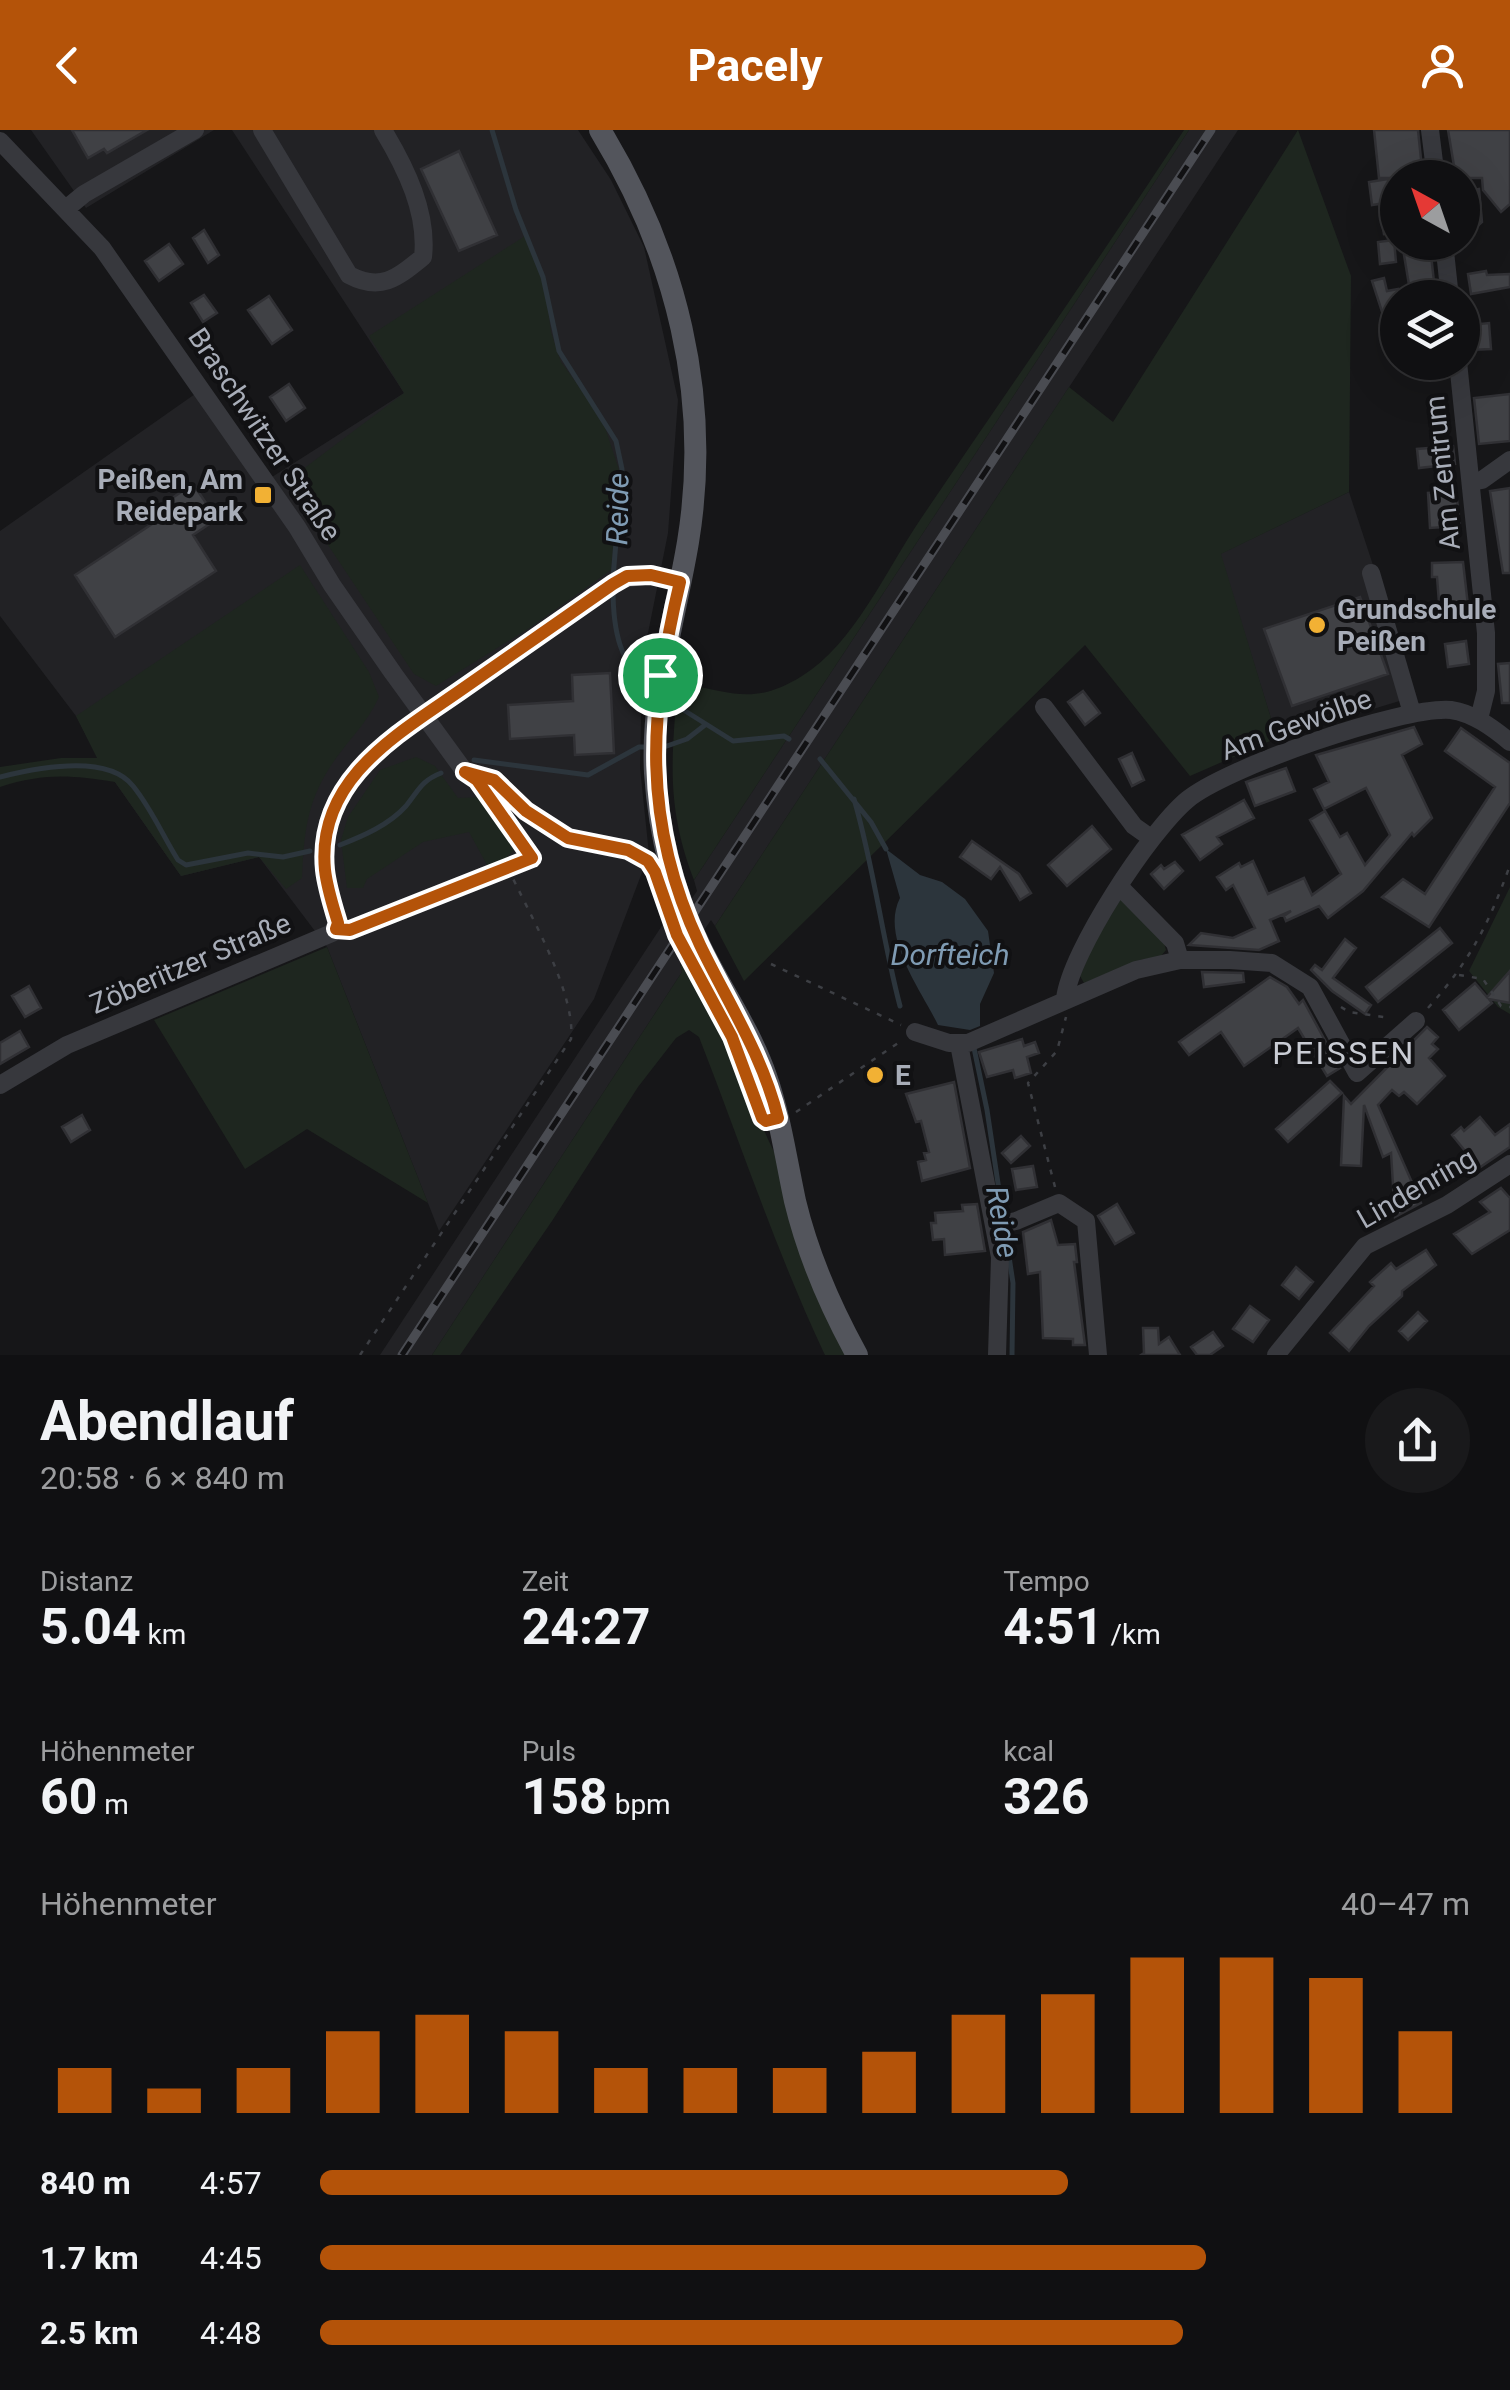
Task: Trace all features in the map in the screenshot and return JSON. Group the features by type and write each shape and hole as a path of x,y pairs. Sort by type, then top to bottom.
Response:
{"main road":[{"path":"600,130 659,244 682,320 694,409 695,488 660,675 655,753 661,823 680,897 702,950 760,1058 807,1242 827,1296 857,1355"}],"street":[{"path":"66,208 195,130"},
{"path":"262,130 349,275 368,285 385,283 423,257 426,235 411,183 383,130"},
{"path":"1430,130 1434,160"},
{"name":"Braschwitzer Straße","path":"0,141 102,248 136,294 465,772"},
{"name":"Am Zentrum","path":"1460,380 1486,633 1486,691 1479,719"},
{"path":"1471,482 1482,480 1510,460"},
{"path":"1370,573 1412,713"},
{"name":"Zöberitzer Straße","path":"0,1084 67,1045 336,929 338,923 325,868 332,817 346,786 364,762 404,727 620,579 636,574 680,582"},
{"path":"1044,706 1134,826 1151,838"},
{"name":"Am Gewölbe","path":"1065,999 1067,982 1079,958 1151,838 1178,807 1212,784 1281,753 1412,713 1454,710 1479,719"},
{"path":"1479,719 1510,742"},
{"path":"1120,887 1175,943 1180,960"},
{"path":"915,1032 968,1042 1136,970 1180,960 1272,963 1310,988 1357,1072 1416,1021"},
{"path":"968,1042 1004,1223 998,1355"},
{"name":"Lindenring","path":"1276,1355 1365,1246 1446,1204 1510,1164"},
{"path":"1004,1223 1059,1203 1086,1221 1098,1355"}],"path":[{"path":"465,772 494,780 526,811 558,832 578,841 635,852 652,867"},
{"path":"336,929 350,930 532,858 477,780 465,772"},
{"path":"1336,1004 1349,1012 1416,1021 1457,975 1497,904 1510,865"},
{"path":"360,1355 570,1039 572,1022 565,994 508,868"},
{"path":"771,964 915,1032 807,1107 778,1118"},
{"path":"1457,975 1483,979 1502,1006 1510,1008"},
{"path":"1059,1203 1028,1083 1057,1051 1066,1028 1065,999"}],"shaded area":[{"path":"31,130 214,130 86,208"},
{"path":"232,130 578,130 611,180 644,247 678,400 668,533 642,663 640,768 649,854 594,999 439,1231 327,947 259,857 181,876 98,758 76,716 0,616 0,531 205,387 272,477 404,393"},
{"path":"1184,130 1189,130 694,880 678,827 673,780 678,678 685,668 686,684 732,693 758,693 802,676 838,645"},
{"path":"1189,130 1238,130 715,926 711,920 680,965 682,972 432,1355 380,1355 665,921 669,932 697,891 694,880"},
{"path":"1298,130 1351,276 1349,492 1221,554 1277,738 1190,776 1085,645 744,981 715,926 1069,387 1113,422"},
{"path":"525,236 544,281 551,332 561,362 602,418 620,473 611,570 531,627 436,686 414,674 286,482 404,393 369,336"},
{"name":"Grundschule Peißen","path":"1349,492 1416,696 1277,738 1220,554"},
{"path":"300,565 369,672 379,697 316,794 305,834 302,878 286,889 259,857 181,876 115,782 57,777 0,787 0,767 61,758 97,758 76,716"},
{"path":"416,757 435,766 458,798 485,797 518,846 501,863 487,865 469,832 423,842 367,879 363,888 347,888 341,840 348,817 380,770"},
{"path":"1510,887 1510,1014 1498,1007 1469,971"},
{"path":"1122,897 1162,936 1166,950 1160,957 1140,960 1084,983 1080,976 1093,945"},
{"path":"327,947 428,1203 307,1129 245,1169 154,1020"},
{"path":"684,961 736,1054 777,1157 846,1355 825,1355 823,1351 773,1234 699,1037 689,1030 676,1038 638,1087 460,1355 432,1355 682,972 680,966"}],"water":[{"name":"Dorfteich","path":"886,849 920,875 942,882 965,899 988,931 994,973 980,1004 980,1026 970,1030 938,1025 913,980 895,929 900,898"}],"building":[{"path":"72,130 147,130 107,153 104,149 88,158"},
{"path":"1374,130 1418,130 1421,160 1380,160 1379,178"},
{"path":"1448,130 1510,130 1510,204 1501,212 1483,190 1480,160 1453,160"},
{"path":"459,151 497,235 459,251 421,169"},
{"path":"1380,180 1380,210 1379,204 1372,205 1369,182"},
{"path":"204,230 219,255 208,263 193,238"},
{"path":"1378,242 1380,260 1396,262 1380,264"},
{"path":"169,244 183,264 159,281 145,261"},
{"path":"1405,260 1432,260 1434,280 1408,280"},
{"path":"1468,274 1510,274 1510,287 1480,292 1480,280 1469,280"},
{"path":"1384,278 1380,280 1380,306 1372,281"},
{"path":"204,295 217,313 203,322 191,303"},
{"path":"269,296 292,330 272,344 248,310"},
{"path":"1489,323 1491,349 1480,350 1480,324"},
{"path":"289,384 305,408 286,421 270,397"},
{"path":"1510,394 1510,441 1479,444 1474,398"},
{"path":"1453,446 1455,464 1419,468 1417,449"},
{"path":"193,484 217,519 193,535 216,571 115,637 75,575 164,516 159,507"},
{"path":"1510,488 1510,573 1503,573 1490,491"},
{"path":"1456,491 1460,526 1430,528 1428,493"},
{"path":"1463,562 1469,614 1440,616 1432,563"},
{"path":"1360,597 1388,674 1292,706 1264,629"},
{"path":"1466,641 1469,664 1448,667 1445,644"},
{"path":"1510,663 1510,703 1502,703 1498,664"},
{"path":"610,673 614,753 575,755 574,735 510,739 508,705 573,701 572,675"},
{"path":"1083,691 1100,713 1085,725 1068,702"},
{"path":"1414,727 1422,744 1402,755 1432,818 1414,836 1412,833 1363,891 1328,918 1319,906 1286,921 1284,916 1291,911 1270,920 1279,941 1259,950 1189,945 1201,933 1233,938 1255,928 1233,885 1226,890 1217,877 1239,863 1241,867 1253,861 1268,894 1304,878 1312,895 1341,874 1310,820 1325,811 1340,837 1347,833 1365,865 1390,835 1366,788 1324,809 1314,789 1329,782 1316,755"},
{"path":"1461,728 1510,763 1510,803 1429,927 1382,897 1403,879 1425,894 1495,787 1445,751"},
{"path":"1132,753 1144,780 1132,786 1119,759"},
{"path":"1286,768 1295,791 1255,806 1246,782"},
{"path":"1244,800 1254,818 1217,837 1222,844 1200,860 1182,835"},
{"path":"1092,826 1111,849 1067,886 1048,865"},
{"path":"972,841 1019,874 1031,893 1020,900 1000,867 991,879 960,857"},
{"path":"1175,862 1183,871 1164,889 1151,874 1161,865 1164,869"},
{"path":"1440,928 1452,943 1378,1002 1366,987"},
{"path":"1345,939 1356,948 1333,978 1371,1005 1365,1014 1332,991 1311,970 1315,965 1322,970"},
{"path":"1510,971 1510,1003 1489,999 1492,1003 1459,1030 1443,1010 1475,983 1487,997"},
{"path":"1202,972 1243,973 1244,982 1204,987"},
{"path":"1270,977 1287,987 1299,1004 1303,1000 1340,1068 1327,1076 1298,1028 1244,1066 1221,1032 1189,1055 1179,1042"},
{"path":"29,986 41,1008 25,1017 12,996"},
{"path":"1427,1027 1438,1037 1432,1044 1438,1049 1429,1058 1445,1076 1417,1104 1404,1092 1399,1096 1392,1090 1378,1105 1421,1203 1395,1217 1391,1153 1383,1157 1364,1105 1361,1166 1341,1165 1344,1096 1351,1104"},
{"path":"20,1031 29,1047 0,1064 0,1043"},
{"path":"1022,1039 1024,1046 1035,1042 1039,1053 1027,1057 1031,1073 1015,1078 1013,1070 987,1077 979,1052"},
{"path":"1330,1081 1342,1093 1288,1142 1276,1129"},
{"path":"954,1082 970,1168 922,1181 918,1162 926,1160 924,1153 929,1152 921,1121 916,1122 906,1094"},
{"path":"82,1115 90,1130 71,1142 62,1127"},
{"path":"1480,1117 1495,1135 1510,1124 1510,1147 1479,1168 1452,1135 1461,1127 1464,1131"},
{"path":"1021,1136 1030,1146 1011,1163 1002,1153"},
{"path":"1033,1166 1037,1187 1016,1190 1012,1169"},
{"path":"1501,1188 1510,1198 1510,1230 1472,1254 1454,1234 1490,1212 1480,1202"},
{"path":"977,1204 985,1251 945,1255 944,1239 933,1240 931,1223 936,1223 935,1213 963,1211 962,1205"},
{"path":"1117,1204 1134,1233 1115,1244 1098,1216"},
{"path":"1051,1220 1058,1245 1075,1244 1085,1345 1073,1345 1073,1339 1043,1338 1040,1272 1028,1274 1023,1232"},
{"path":"1426,1250 1436,1265 1402,1291 1402,1296 1349,1351 1330,1333 1374,1286 1370,1282 1391,1263 1396,1269"},
{"path":"1296,1267 1313,1282 1299,1299 1282,1285"},
{"path":"1250,1306 1269,1320 1253,1342 1233,1329"},
{"path":"1418,1312 1427,1321 1408,1340 1399,1331"},
{"path":"1143,1328 1158,1328 1159,1344 1169,1337 1180,1355 1141,1355"},
{"path":"1213,1332 1223,1346 1210,1355 1197,1355 1191,1347"}],"waterway":[{"name":"Reide","path":"492,130 516,210 543,277 559,351 616,441 622,469 613,578"},
{"name":"Reide","path":"613,589 620,646 632,670 653,690"},
{"name":"Reide","path":"666,699 733,741 784,736 789,739"},
{"path":"664,747 687,739 705,725"},
{"path":"474,760 588,775 639,747 648,747"},
{"name":"Reide","path":"820,759 871,822 886,849"},
{"path":"0,777 70,766 106,769 121,776 133,786 178,860 186,865 248,853 283,857 310,851"},
{"path":"340,845 392,819 425,783 441,773"},
{"path":"854,799 900,1006"},
{"name":"Reide","path":"974,1048 1013,1283 1012,1355"}],"railway":[{"path":"402,1355 1211,130"}],"place":[{"name":"Peißen, Am Reidepark","path":"263,495"},
{"name":"Grundschule Peißen","path":"1317,625"},
{"name":"E","path":"875,1075"}],"district":[{"name":"PEISSEN","path":"1344,1053"}],"route":[{"path":"651,575 680,582 660,675 655,772 666,847 687,916 753,1043 778,1118 762,1118 732,1037 677,935 648,861 635,852 578,841 548,827 494,780 465,772 477,780 532,858 350,930 336,929 338,923 325,868 327,835 346,786 384,742 627,576 651,575"}]}
